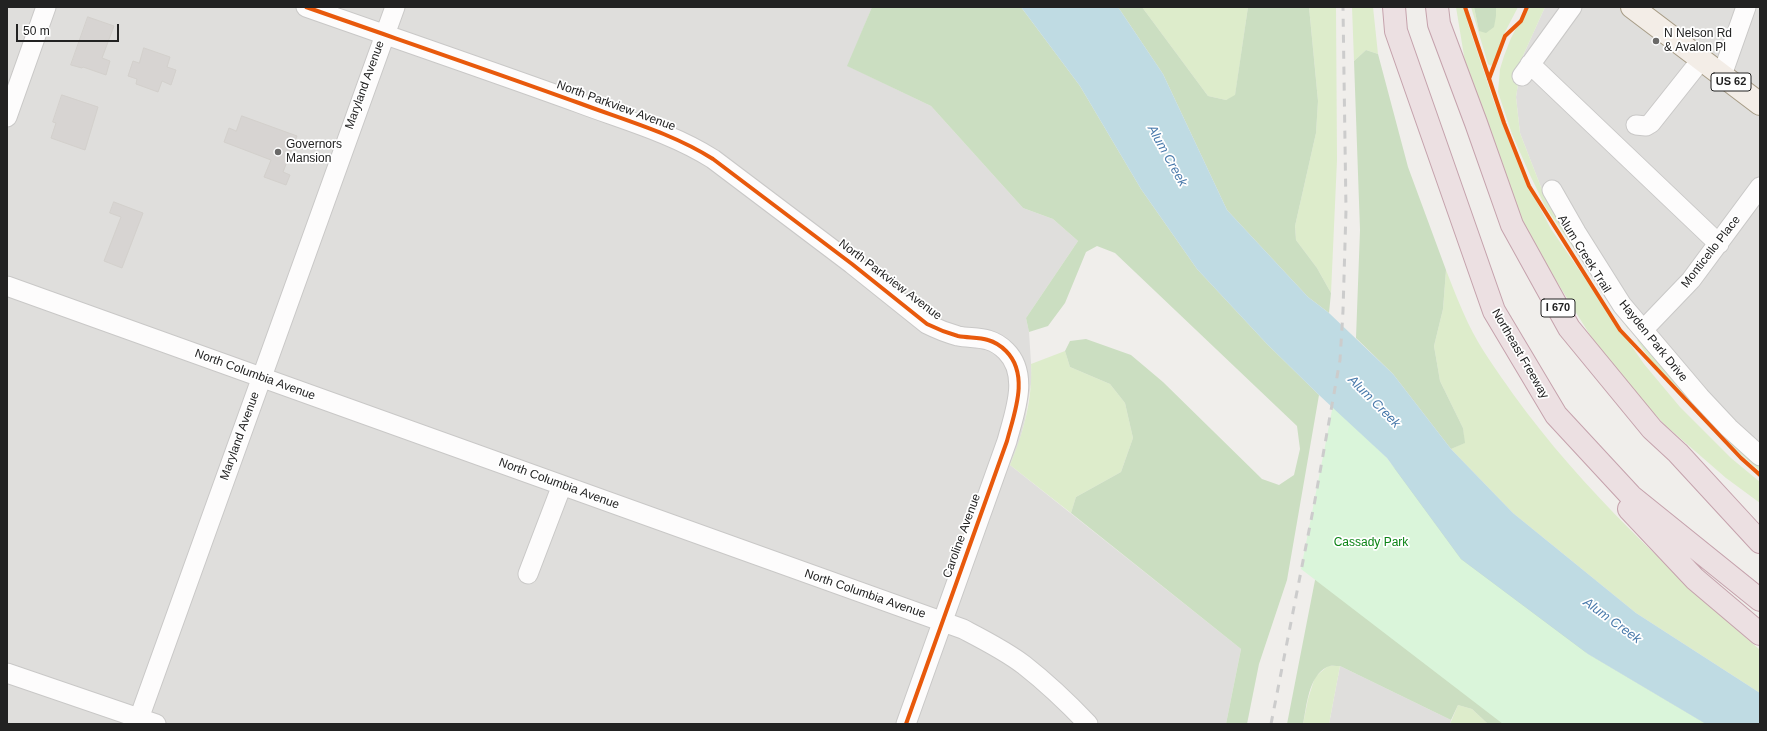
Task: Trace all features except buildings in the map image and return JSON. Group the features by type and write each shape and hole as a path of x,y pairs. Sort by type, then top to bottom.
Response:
{"highway":[{"name":"Northeast Freeway","path":"1394,7 1396,31 1494,311 1556,415 1631,496 1760,600"},
{"name":"I 670","path":"1437,7 1439,24 1512,226 1569,328 1652,429 1678,453 1760,542"},
{"path":"1571,431 1627,507 1695,579 1760,634"},
{"path":"1678,453 1760,518"}],"main road":[{"name":"US 62","path":"1632,7 1760,104"}],"street":[{"path":"7,117 46,7"},
{"name":"North Parkview Avenue","path":"306,7 667,136 699,150 808,230 927,324 939,330 959,336 989,340 1001,346 1008,354"},
{"name":"Maryland Avenue","path":"144,722 261,377 395,7"},
{"path":"1572,7 1526,70 1719,244"},
{"path":"1722,75 1746,7"},
{"path":"1636,125 1646,126 1651,123 1701,60"},
{"name":"Monticello Place","path":"1643,330 1691,280 1760,187"},
{"name":"Hayden Park Drive","path":"1552,190 1576,232 1618,298 1643,330 1700,397 1760,456"},
{"name":"North Columbia Avenue","path":"7,286 963,629 989,643 1023,665 1058,693 1088,724"},
{"name":"Caroline Avenue","path":"906,724 1011,428 1018,394 1019,380 1015,365 1008,354"},
{"path":"528,574 562,485"},
{"path":"7,673 144,722"}],"shaded area":[{"path":"7,7 872,7 848,66 931,106 1023,208 1053,219 1078,241 1026,318 1029,332 1032,378 1025,420 1019,444 1010,465 1241,649 1226,724 7,724"},
{"path":"1545,7 1760,7 1760,459 1544,195 1520,133 1516,97 1522,58"},
{"path":"1340,666 1451,720 1450,724 1329,724"}],"green space":[{"path":"872,7 1021,7 1080,86 1141,189 1197,269 1267,344 1319,395 1287,580 1259,664 1247,724 1226,724 1241,649 1071,513 1076,497 1121,472 1133,438 1125,403 1110,384 1070,367 1065,351 1070,341 1086,339 1131,355 1163,382 1262,479 1279,485 1294,475 1300,449 1297,426 1115,253 1097,246 1086,252 1065,303 1048,326 1029,332 1026,318 1078,241 1053,219 1023,208 931,106 847,66"},
{"path":"1118,7 1142,7 1208,96 1226,100 1235,95 1248,7 1309,7 1318,101 1316,133 1295,226 1296,240 1317,268 1331,293 1329,313 1308,297 1227,210 1163,74"},
{"path":"1142,7 1248,7 1235,96 1226,100 1208,96"},
{"path":"1309,7 1336,7 1337,160 1331,293 1317,268 1296,240 1295,226 1316,133 1318,101"},
{"path":"1352,7 1373,7 1378,54 1366,50 1354,61"},
{"path":"1456,7 1465,7 1468,24 1494,102 1522,174 1551,229 1644,364 1680,407 1731,458 1760,482 1760,503 1726,478 1665,425 1630,388 1600,351 1547,266 1520,217 1465,62"},
{"path":"1471,7 1474,7 1479,31 1496,16 1496,7 1518,7 1503,36 1494,62 1491,66 1488,64"},
{"path":"1474,7 1496,7 1494,27 1486,33 1479,31"},
{"path":"1527,7 1545,7 1522,58 1516,97 1520,133 1544,195 1633,325 1628,329 1545,206 1512,134 1498,92 1500,69 1504,56 1511,38"},
{"path":"1366,50 1378,54 1408,167 1446,270 1443,309 1434,346 1440,381 1463,428 1465,443 1451,449 1393,374 1356,338 1360,230 1354,61"},
{"path":"1446,270 1465,317 1478,341 1513,394 1540,430 1598,497 1629,529 1760,650 1760,693 1636,613 1513,513 1451,449 1464,443 1463,428 1440,381 1434,346 1443,309"},
{"path":"1642,337 1760,459 1760,471 1710,426 1679,394 1650,359 1637,340"},
{"path":"1065,351 1070,367 1110,384 1125,403 1133,438 1121,472 1076,497 1071,513 1010,465 1023,429 1029,403 1031,364"},
{"name":"Cassady Park","path":"1333,405 1387,458 1461,559 1588,654 1706,724 1503,724 1301,569"},
{"name":"Cassady Park","path":"1346,421 1588,654 1706,724 1488,724 1472,709 1458,705 1451,720 1340,666 1328,666 1316,677 1312,684 1307,700 1303,724 1287,724"},
{"path":"1328,666 1340,666 1329,724 1303,724 1308,699 1315,677"},
{"path":"1458,705 1472,709 1488,724 1450,724"}],"water":[{"name":"Alum Creek","path":"1021,7 1118,7 1163,74 1227,210 1308,297 1329,313 1393,374 1451,449 1513,513 1636,613 1760,693 1760,724 1706,724 1588,654 1461,559 1387,458 1267,344 1197,269 1141,189 1080,86"}],"railway":[{"path":"1271,724 1315,500 1340,360 1346,210 1343,7"}],"cycle path":[{"path":"306,7 630,121 681,142 713,159 852,264 927,324 958,336 981,338 991,341 998,344 1006,351 1013,361 1017,371 1019,383 1013,419 1007,441 906,724"},
{"name":"Alum Creek Trail","path":"1465,7 1504,123 1529,186 1620,330 1741,458 1760,475"},
{"path":"1489,79 1505,36 1521,21 1527,7"}],"place":[{"name":"N Nelson Rd & Avalon Pl","path":"1656,41"},
{"name":"Governors Mansion","path":"278,152"}]}
